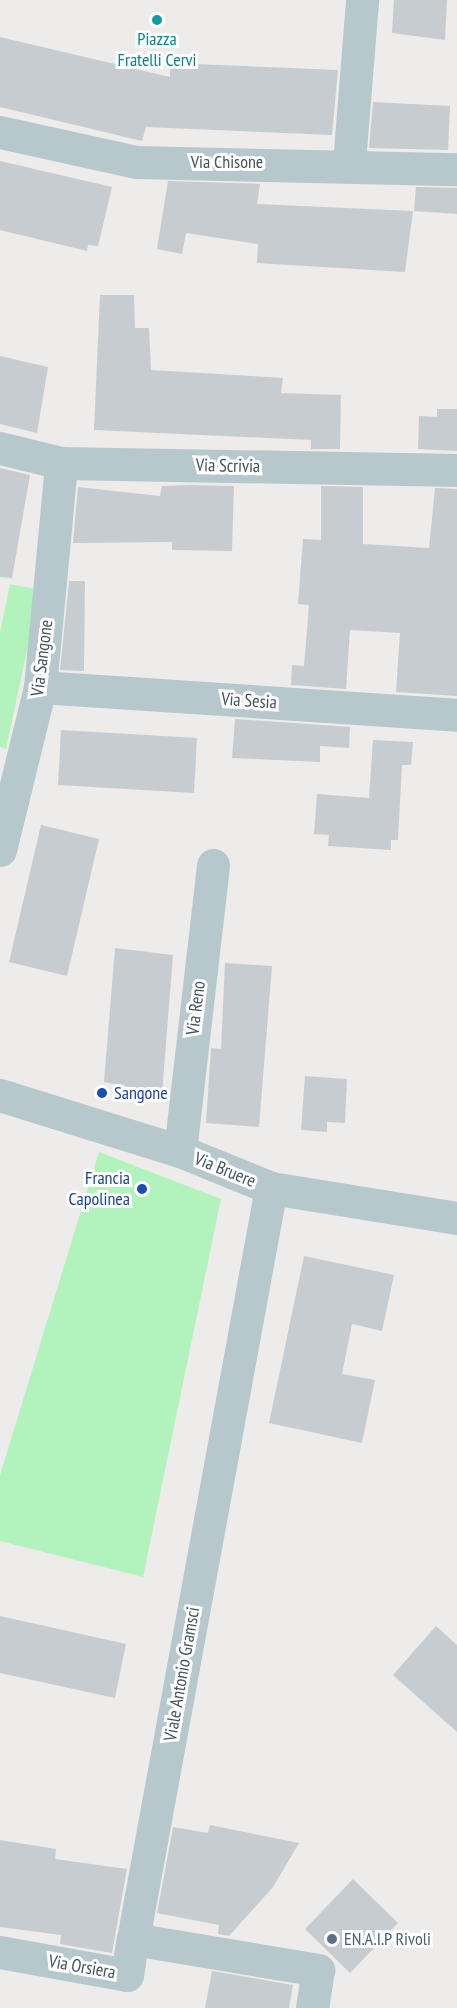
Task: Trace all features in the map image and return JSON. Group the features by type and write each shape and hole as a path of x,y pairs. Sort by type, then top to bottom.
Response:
{"street":[{"path":"349,163 362,0"},
{"name":"Via Chisone","path":"0,132 137,162 349,163 457,169"},
{"name":"Via Scrivia","path":"0,448 61,463 457,470"},
{"name":"Via Sangone","path":"0,850 40,687 61,463"},
{"name":"Via Sesia","path":"40,687 457,715"},
{"name":"Via Reno","path":"180,1151 213,865"},
{"name":"Via Bruere","path":"0,1095 180,1151 271,1188 457,1218"},
{"name":"Viale Antonio Gramsci","path":"133,1939 271,1188"},
{"path":"133,1939 318,1970 312,2008"},
{"name":"Via Orsiera","path":"0,1952 127,1975 133,1939"}],"green space":[{"path":"10,584 40,590 6,749 0,747 0,632"},
{"path":"99,1152 221,1199 143,1577 0,1541 0,1475"}],"building":[{"path":"394,0 447,0 445,40 392,33"},
{"path":"0,37 170,77 170,63 338,70 332,135 146,127 142,141 0,107"},
{"path":"373,102 450,106 448,150 369,148"},
{"path":"0,161 112,187 98,246 88,245 87,251 0,230"},
{"path":"168,181 260,184 257,204 413,211 405,272 257,263 258,244 186,233 182,254 157,249"},
{"path":"416,187 457,188 457,214 414,211"},
{"path":"100,295 134,295 135,328 149,328 151,370 283,378 281,393 341,395 340,449 311,449 311,440 94,430"},
{"path":"0,356 48,367 37,433 0,424"},
{"path":"437,409 457,409 457,451 418,449 419,416 437,417"},
{"path":"0,468 30,475 12,578 0,577"},
{"path":"162,486 234,486 232,551 172,550 172,542 73,543 78,487 160,496"},
{"path":"321,486 363,487 363,544 429,548 435,488 457,489 457,696 396,692 400,633 350,630 346,689 291,685 292,665 304,666 309,605 298,604 303,539 321,540"},
{"path":"69,581 85,581 84,671 60,670"},
{"path":"235,719 350,727 349,748 320,746 320,762 232,758"},
{"path":"61,730 197,738 194,793 58,785"},
{"path":"373,740 413,742 411,765 402,765 398,840 391,840 391,850 328,846 329,835 314,834 317,794 369,798"},
{"path":"41,825 99,839 67,976 9,962"},
{"path":"115,948 173,955 162,1094 104,1082"},
{"path":"225,963 272,966 259,1127 206,1123 211,1048 221,1049"},
{"path":"305,1076 347,1079 345,1123 327,1122 327,1132 301,1130"},
{"path":"304,1256 394,1275 382,1331 352,1324 342,1374 375,1380 362,1443 269,1423"},
{"path":"0,1616 126,1644 115,1698 0,1673"},
{"path":"436,1626 457,1645 457,1732 393,1675"},
{"path":"210,1825 299,1843 273,1887 229,1936 218,1934 219,1925 157,1913 173,1827 208,1833"},
{"path":"0,1840 56,1849 55,1859 127,1869 112,1953 60,1944 61,1935 0,1927"},
{"path":"353,1879 398,1923 350,1973 305,1929"},
{"path":"212,1971 293,1985 289,2008 205,2008"}],"place":[{"name":"Piazza Fratelli Cervi","path":"157,20"},
{"name":"Sangone","path":"102,1093"},
{"name":"Francia Capolinea","path":"142,1189"},
{"name":"EN.A.I.P Rivoli","path":"332,1939"}]}
